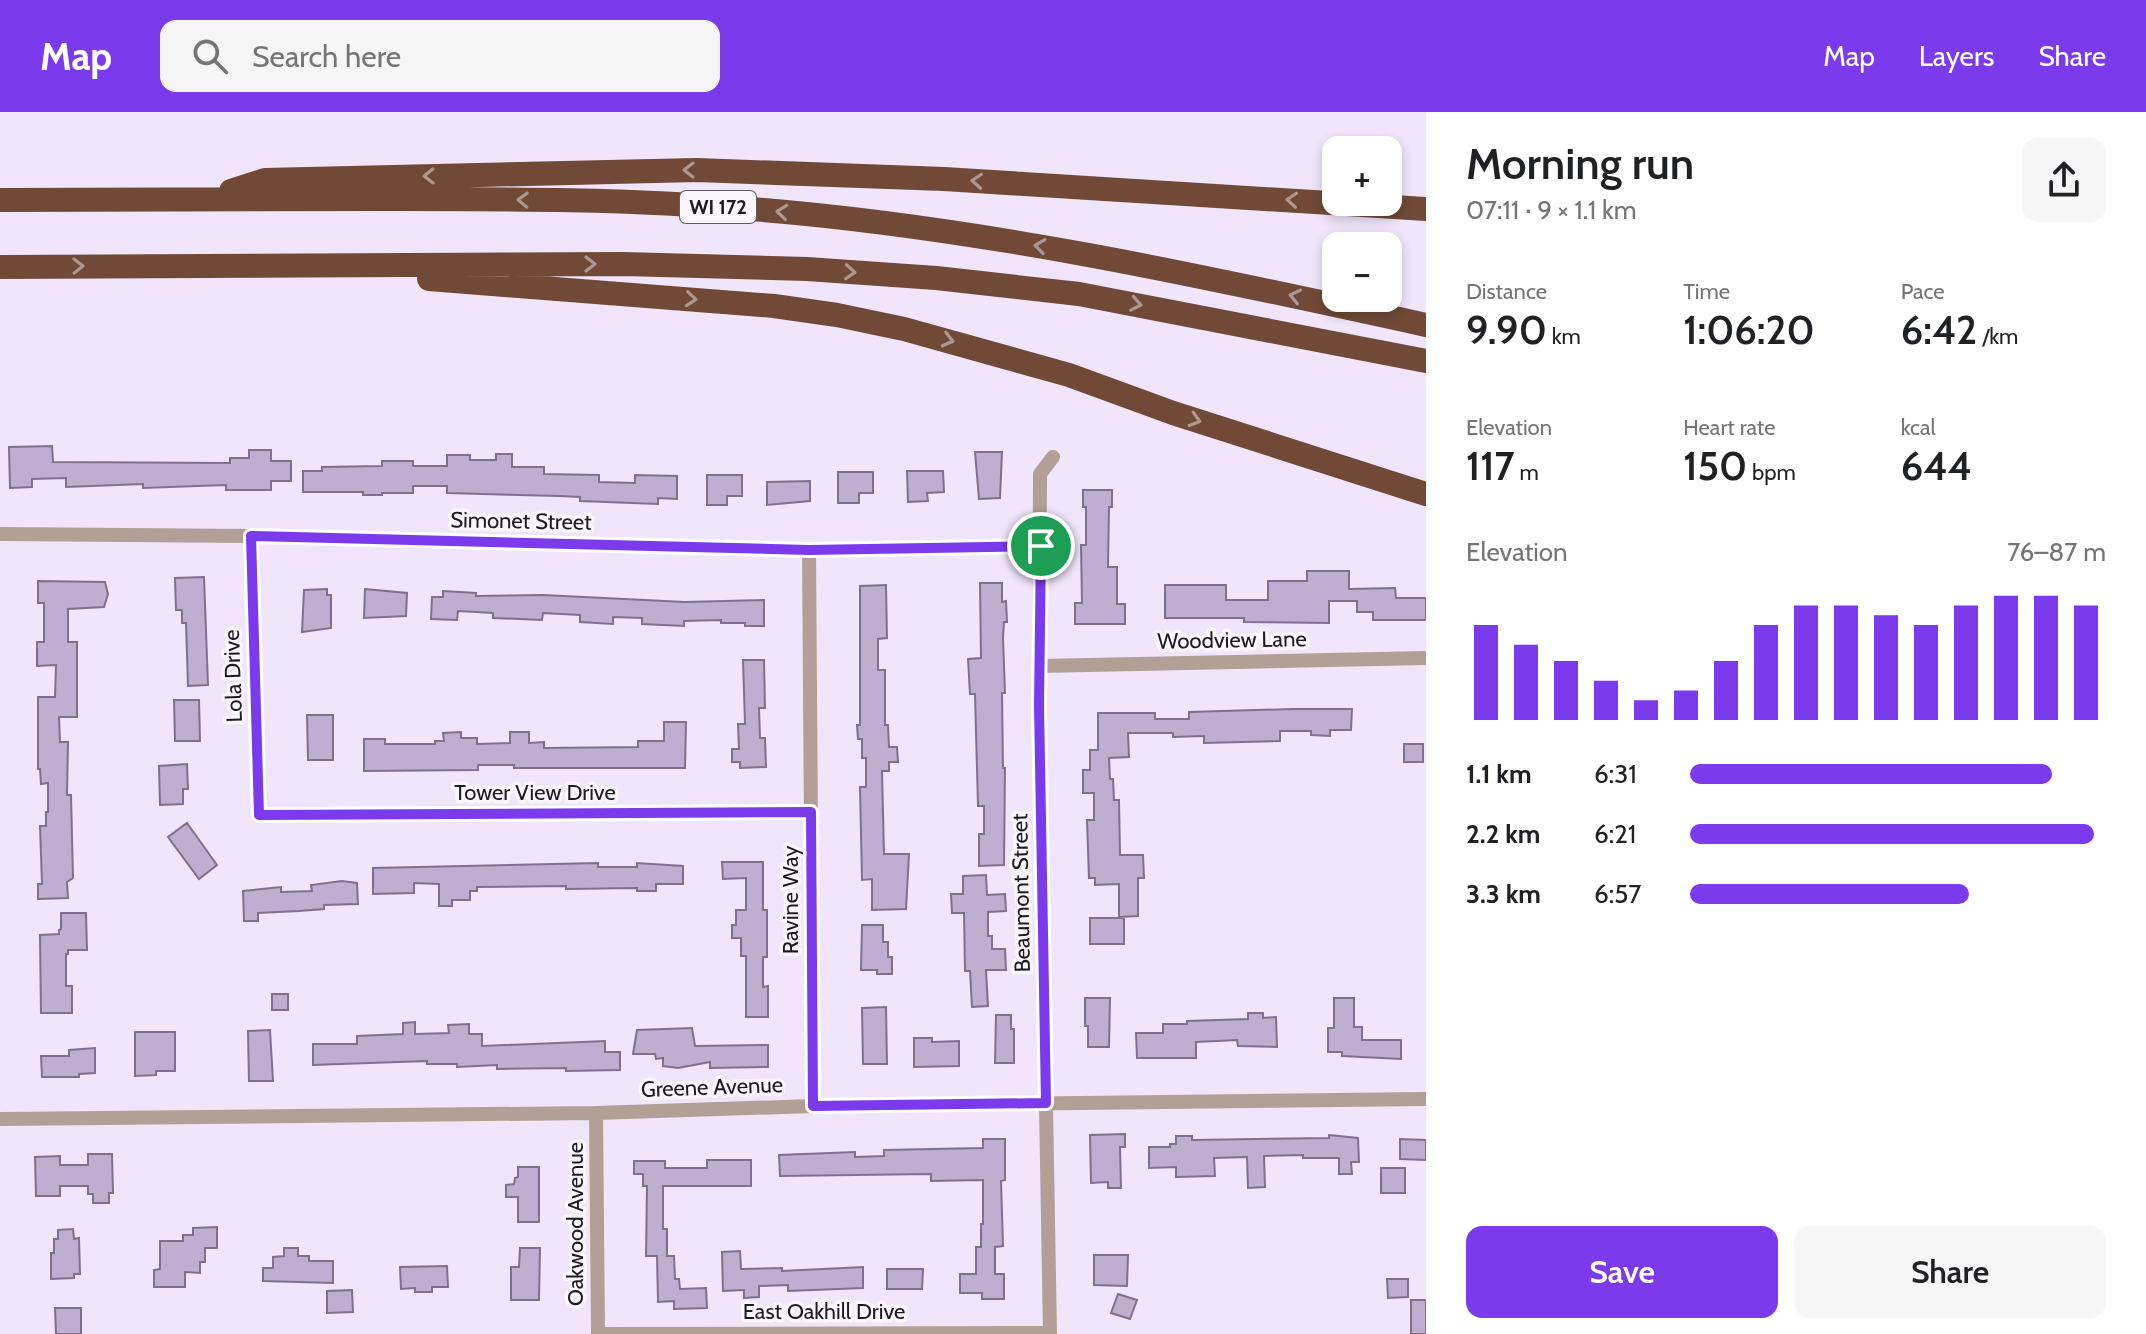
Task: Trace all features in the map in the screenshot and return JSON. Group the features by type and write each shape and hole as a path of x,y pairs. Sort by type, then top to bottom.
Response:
{"highway":[{"path":"209,199 265,180 697,170 944,179 1426,209"},
{"name":"WI 172","path":"0,200 503,199 754,209 904,226 1061,249 1426,325"},
{"path":"0,267 623,264 807,269 936,278 1120,301 1426,361"},
{"path":"364,266 434,280 774,306 904,329 1069,375 1173,413 1426,494"}],"street":[{"name":"Beaumont Street","path":"1050,1334 1040,474 1053,457"},
{"name":"Simonet Street","path":"0,534 251,536 809,550 1041,546"},
{"name":"Lola Drive","path":"251,536 259,815"},
{"name":"Ravine Way","path":"809,550 813,1106"},
{"name":"Woodview Lane","path":"1040,666 1426,658"},
{"name":"Tower View Drive","path":"259,815 811,812"},
{"name":"Greene Avenue","path":"0,1119 1426,1099"},
{"name":"Oakwood Avenue","path":"596,1113 598,1334"},
{"name":"East Oakhill Drive","path":"598,1334 1050,1334"}],"building":[{"path":"52,446 53,462 230,463 230,458 249,458 249,450 271,450 271,461 291,461 291,481 271,481 271,490 226,490 226,485 66,487 66,478 32,479 32,487 10,488 9,447"},
{"path":"975,452 1002,452 1000,498 979,499"},
{"path":"496,454 512,454 512,467 544,467 544,474 599,475 599,482 635,483 635,475 677,476 677,499 658,498 658,504 580,501 580,497 447,493 447,486 413,486 413,493 382,495 303,492 303,471 322,471 322,467 382,466 382,461 413,461 413,466 447,466 447,455 470,455 470,460 496,460"},
{"path":"907,471 943,471 944,492 927,493 928,501 908,502"},
{"path":"838,472 873,472 873,493 859,493 859,503 838,503"},
{"path":"707,475 742,475 742,496 727,496 727,505 707,505"},
{"path":"810,481 810,501 767,505 767,482"},
{"path":"1083,490 1112,490 1108,567 1117,567 1117,604 1125,604 1125,624 1075,624 1075,603 1082,603 1081,545 1086,545"},
{"path":"1307,571 1349,571 1349,589 1395,588 1396,598 1426,598 1426,620 1373,620 1373,612 1357,612 1357,601 1329,601 1329,623 1244,622 1244,618 1165,618 1165,585 1226,585 1226,600 1268,600 1268,581 1307,581"},
{"path":"204,577 208,685 188,686 186,623 182,623 182,610 176,610 175,578"},
{"path":"38,581 105,582 108,594 104,607 68,609 68,642 77,642 77,717 59,717 60,742 68,742 67,795 71,795 73,878 67,882 68,898 38,899 38,884 42,884 40,826 46,826 48,783 41,784 38,769 38,697 55,697 56,665 37,666 37,642 44,642 44,603 38,603"},
{"path":"980,583 1002,583 1002,602 1006,601 1007,622 1004,622 1003,638 1005,693 1002,693 1004,865 979,866 979,834 984,834 984,806 978,806 975,694 970,694 968,659 981,658"},
{"path":"886,585 887,638 878,639 878,670 885,670 885,725 888,725 889,747 897,747 898,762 889,762 889,771 882,771 884,854 909,854 906,909 872,910 872,879 862,880 860,787 866,787 866,758 862,758 862,739 858,739 857,725 860,725 860,586"},
{"path":"327,589 327,595 331,595 331,628 302,632 304,590"},
{"path":"365,589 407,593 406,616 364,618"},
{"path":"443,591 476,593 476,596 543,595 685,602 764,600 764,626 721,623 721,620 684,621 684,626 642,624 642,618 613,617 613,624 580,622 580,615 543,613 542,620 493,618 493,613 458,611 457,620 431,619 432,597 443,597"},
{"path":"743,660 764,660 765,708 759,708 760,738 765,738 766,767 740,768 740,762 732,762 732,749 739,749 738,724 745,724"},
{"path":"174,700 199,700 200,741 175,741"},
{"path":"1352,709 1351,730 1330,730 1330,736 1311,735 1311,731 1280,731 1280,741 1204,743 1204,736 1128,733 1129,757 1109,758 1110,779 1113,779 1114,800 1119,800 1120,855 1143,855 1144,878 1138,878 1138,916 1119,917 1119,884 1095,885 1095,878 1089,878 1087,820 1094,820 1094,793 1083,793 1083,770 1090,770 1090,750 1098,750 1098,713 1155,713 1155,719 1189,719 1189,712"},
{"path":"307,715 333,715 333,760 308,760"},
{"path":"664,722 686,722 685,768 514,768 514,765 478,765 478,770 364,771 364,739 385,739 385,744 435,744 435,741 444,741 443,733 461,732 461,738 477,738 477,744 510,743 510,732 529,732 529,743 544,742 544,748 638,747 638,741 664,741"},
{"path":"1404,744 1423,744 1423,762 1404,762"},
{"path":"187,764 188,789 183,789 183,804 160,805 159,766"},
{"path":"187,823 217,865 199,879 168,837"},
{"path":"722,862 763,862 767,957 763,957 763,987 768,986 768,1017 746,1017 746,956 741,956 741,938 732,938 732,925 736,925 736,910 746,910 746,878 723,879"},
{"path":"598,863 598,867 637,867 637,863 683,866 683,884 656,884 656,891 637,891 637,888 566,889 566,886 477,887 477,891 470,891 470,900 452,900 452,906 439,906 439,884 414,883 414,893 373,894 373,868"},
{"path":"986,875 987,895 1005,894 1006,911 988,912 988,936 992,936 992,949 1005,949 1006,970 986,970 988,1006 972,1007 970,971 965,971 964,913 952,913 951,894 963,894 963,876"},
{"path":"342,881 357,883 358,904 258,913 258,921 244,921 243,891 281,887 281,892 312,891 311,885"},
{"path":"61,913 86,913 87,950 68,950 66,954 66,986 72,986 72,1013 41,1013 40,935 59,934"},
{"path":"1090,918 1124,918 1124,944 1090,944"},
{"path":"862,925 883,925 883,942 888,942 888,957 892,957 892,974 861,970"},
{"path":"272,994 288,994 288,1010 272,1010"},
{"path":"1085,998 1110,998 1109,1047 1088,1047"},
{"path":"1334,998 1354,998 1354,1027 1362,1027 1362,1040 1401,1040 1401,1059 1342,1056 1342,1052 1328,1052 1328,1028 1334,1028"},
{"path":"886,1007 887,1064 863,1064 862,1008"},
{"path":"1248,1013 1263,1013 1263,1018 1276,1017 1277,1047 1238,1046 1237,1040 1196,1042 1196,1058 1137,1058 1136,1033 1163,1033 1163,1024 1187,1024 1187,1021 1248,1019"},
{"path":"996,1015 1011,1015 1014,1063 995,1063"},
{"path":"415,1022 415,1034 449,1033 448,1025 469,1024 469,1034 482,1034 482,1046 605,1041 605,1052 620,1052 620,1070 497,1069 497,1065 457,1067 457,1064 427,1064 427,1061 313,1065 313,1044 357,1044 357,1036 403,1034 403,1023"},
{"path":"692,1028 695,1046 768,1045 768,1067 710,1068 710,1062 678,1068 663,1066 663,1058 656,1059 655,1054 633,1054 637,1030"},
{"path":"270,1030 273,1081 249,1081 248,1031"},
{"path":"135,1032 175,1032 175,1071 135,1076"},
{"path":"914,1038 932,1038 932,1042 959,1041 959,1066 914,1067"},
{"path":"95,1048 95,1073 79,1074 79,1077 42,1077 41,1056 69,1056 69,1050"},
{"path":"1125,1134 1125,1147 1120,1147 1121,1188 1108,1188 1108,1182 1091,1183 1090,1135"},
{"path":"1329,1135 1358,1138 1359,1162 1351,1162 1352,1174 1339,1174 1339,1158 1303,1158 1303,1155 1264,1156 1265,1187 1248,1188 1247,1157 1214,1158 1215,1176 1176,1177 1176,1167 1149,1168 1149,1147 1170,1147 1170,1144 1176,1144 1176,1136 1192,1136 1192,1140 1329,1138"},
{"path":"983,1139 1005,1139 1005,1180 1001,1181 1003,1246 995,1247 995,1274 1004,1274 1004,1299 982,1299 982,1293 960,1293 960,1274 976,1274 976,1247 981,1247 983,1224 983,1180 931,1181 931,1174 780,1176 779,1155 855,1152 855,1157 884,1156 884,1150 983,1148"},
{"path":"1400,1139 1426,1140 1426,1160 1400,1159"},
{"path":"88,1154 112,1154 113,1193 109,1193 109,1203 93,1203 93,1194 88,1194 88,1186 60,1186 60,1196 36,1196 35,1157 60,1156 60,1165 88,1165"},
{"path":"707,1160 751,1160 751,1186 663,1186 663,1229 667,1229 667,1256 674,1256 675,1279 679,1279 680,1289 706,1288 707,1308 674,1309 674,1301 658,1302 657,1256 646,1256 647,1186 643,1186 643,1174 634,1174 634,1161 665,1161 665,1168 707,1168"},
{"path":"518,1167 539,1167 539,1222 518,1222 518,1197 506,1197 506,1185 514,1184"},
{"path":"1381,1168 1405,1168 1405,1193 1381,1193"},
{"path":"217,1227 217,1248 205,1248 205,1262 200,1262 200,1273 185,1272 185,1287 154,1287 154,1270 160,1269 160,1241 183,1241 183,1235 193,1235 193,1228"},
{"path":"73,1229 74,1239 79,1238 80,1274 74,1274 74,1278 51,1279 54,1239 58,1239 58,1230"},
{"path":"284,1248 298,1248 298,1256 309,1256 309,1261 333,1261 333,1283 263,1281 263,1268 273,1268 273,1257 284,1256"},
{"path":"520,1248 540,1248 539,1300 511,1300 511,1267 519,1267"},
{"path":"740,1251 741,1269 782,1268 782,1271 863,1267 863,1288 788,1291 788,1285 759,1286 759,1297 744,1298 744,1290 723,1291 722,1252"},
{"path":"1094,1255 1128,1255 1127,1286 1094,1285"},
{"path":"447,1266 448,1287 432,1287 432,1292 401,1289 400,1267"},
{"path":"887,1269 923,1269 922,1289 887,1289"},
{"path":"1387,1279 1408,1279 1408,1297 1388,1298"},
{"path":"352,1290 353,1312 327,1313 327,1291"},
{"path":"1118,1294 1137,1300 1130,1319 1111,1313"},
{"path":"1411,1300 1426,1300 1426,1334 1411,1334"},
{"path":"55,1308 81,1308 81,1334 56,1334"}],"route":[{"path":"251,536 809,550 1041,546 1039,705 1046,1103 813,1106 811,812 259,815 251,536"}]}
